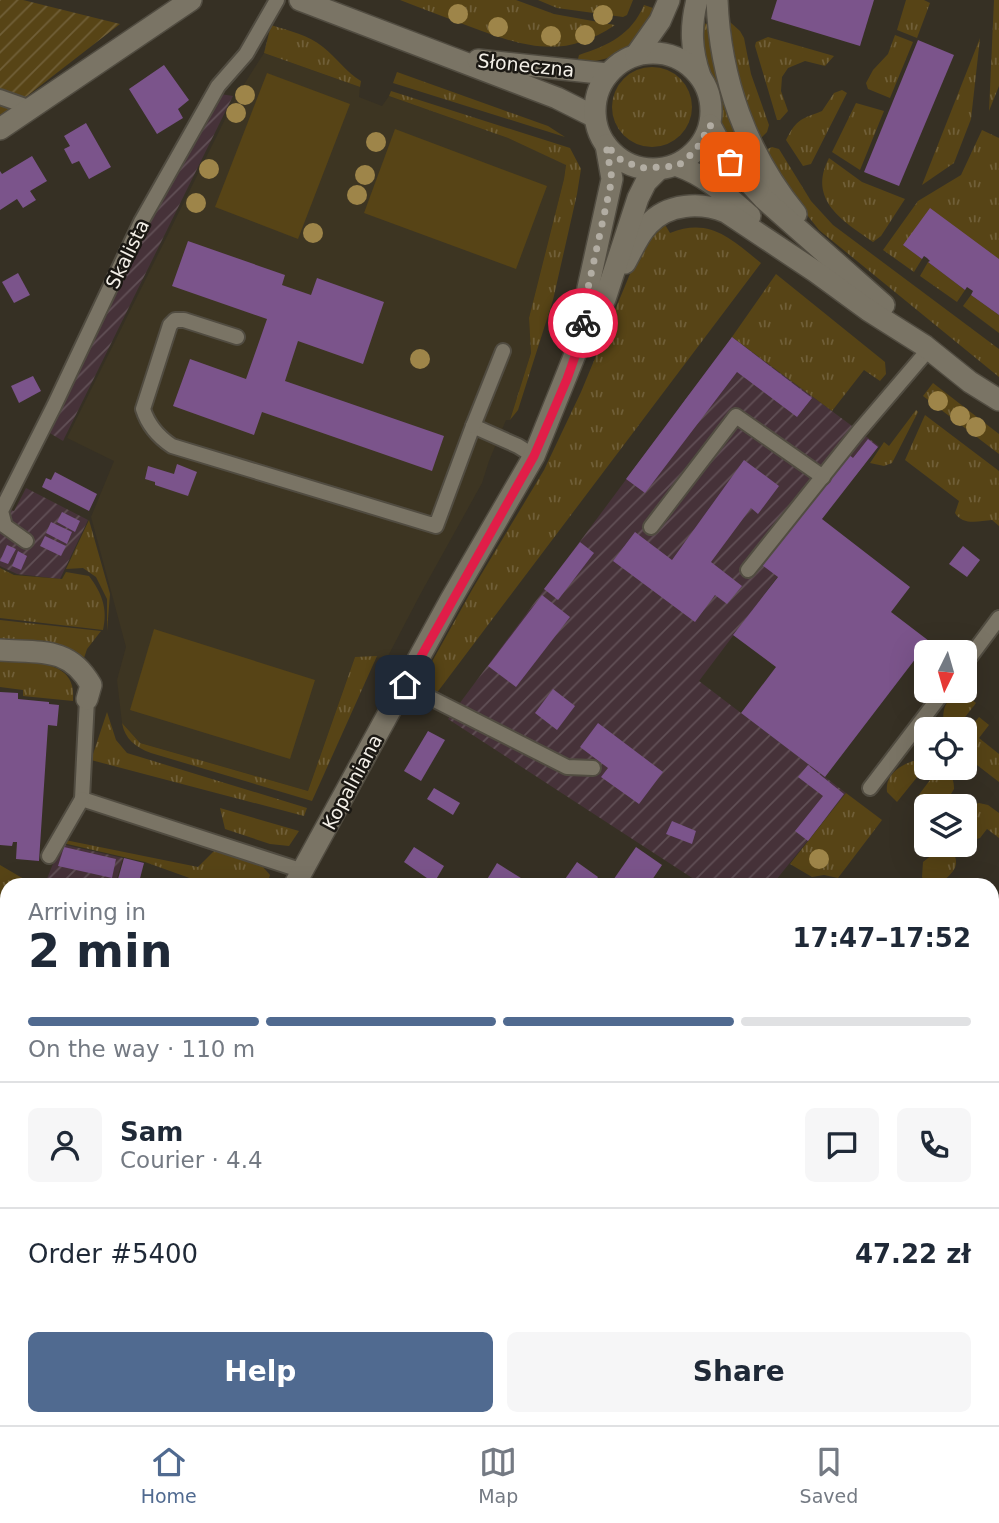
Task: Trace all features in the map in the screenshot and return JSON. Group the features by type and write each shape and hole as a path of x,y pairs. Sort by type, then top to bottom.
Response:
{"street":[{"path":"0,129 191,0"},
{"name":"Słoneczna","path":"300,0 557,98 595,117"},
{"path":"636,55 660,21 669,0"},
{"path":"668,167 696,150 710,125 711,101 693,57 691,39 697,0"},
{"path":"717,0 723,59 737,113 764,170 781,197 839,268"},
{"path":"700,76 680,59 661,53 636,55 622,61 608,74 597,95 595,117 598,131 606,145 621,160 641,168 668,167 698,173 816,272"},
{"name":"Słoneczna","path":"444,56 608,74"},
{"path":"710,125 730,162 764,199 901,320 927,348"},
{"name":"Kopalniana","path":"580,342 588,288 612,179 606,145"},
{"name":"Kopalniana","path":"298,878 534,456 580,342 605,299 638,198 646,182 668,167"},
{"path":"605,299 646,226 668,212 701,205 726,212 999,400"},
{"path":"970,382 999,415"},
{"path":"0,650 59,655 76,663 91,685 87,699"}],"lane":[{"name":"Skalista","path":"1,511 141,222 218,86 246,54 275,4"},
{"path":"0,97 31,108"},
{"path":"237,337 184,320 175,320 170,325 144,409 148,423 172,446 436,526 503,351"},
{"path":"748,570 927,348"},
{"path":"652,527 736,416 823,477"},
{"path":"473,426 534,456"},
{"path":"1,511 5,526 26,541"},
{"path":"977,648 999,618"},
{"path":"405,685 567,767 593,768"},
{"path":"49,856 82,799 87,699"},
{"path":"870,788 934,704"},
{"path":"82,799 298,878"}],"shaded area":[{"path":"264,53 360,87 359,97 382,106 389,96 508,138 566,164 529,318 531,353 510,420 506,420 482,483 387,658 355,657 308,791 140,743 122,723 117,680 126,647 91,517 114,461 67,438 236,97"},
{"path":"220,94 233,96 63,441 48,432 146,225"},
{"path":"732,337 879,446 699,681 846,793 778,878 692,878 448,719"},
{"path":"26,488 88,520 60,579 17,574 0,566 0,506 14,511"},
{"path":"61,844 123,858 117,878 47,878"}],"green space":[{"path":"0,0 23,0 120,24 0,117"},
{"path":"400,0 516,0 554,14 615,25 578,43 544,47 490,34"},
{"path":"538,0 633,0 627,15 623,17 557,8"},
{"path":"906,0 924,0 930,3 917,38 897,30"},
{"path":"994,0 999,0 999,86 989,111"},
{"path":"644,5 656,9 641,32 625,49 605,59 577,63 579,55 618,38 633,24"},
{"path":"730,22 744,38 751,74 769,125 761,138 741,82"},
{"path":"700,23 709,24 720,87 741,147 730,152 716,119 718,100 704,67"},
{"path":"271,25 317,43 361,81 360,87 264,53"},
{"path":"895,35 913,42 890,98 868,89 866,83 873,70 888,54"},
{"path":"768,37 834,56 825,66 805,61 788,68 782,77 781,91 788,111 780,120 777,120 755,46 756,42"},
{"path":"980,38 971,119 954,163 922,185"},
{"path":"652,67 667,70 680,79 689,92 692,107 689,122 680,135 667,144 652,147 637,144 624,135 615,122 612,107 615,92 624,79 637,70"},
{"path":"397,72 548,126 565,137 393,83"},
{"path":"267,73 350,104 298,239 215,207"},
{"path":"842,90 847,93 811,164 803,166 786,140 797,123 822,111 834,93"},
{"path":"391,91 570,148 581,169 553,300 518,410 510,420 531,353 529,318 566,165 508,138 389,96"},
{"path":"856,103 884,111 860,170 832,152"},
{"path":"395,129 547,186 516,269 364,213"},
{"path":"982,130 999,138 999,259 903,245 922,259 914,272 883,250 918,201 961,175"},
{"path":"772,147 779,149 811,201 833,225 999,349 999,377 819,230 785,187 763,151"},
{"path":"829,158 862,182 905,199 881,236 873,242 840,217 825,197 823,173"},
{"path":"664,223 670,233 697,228 719,233 761,263 436,694 419,685 544,470 581,392 642,245"},
{"path":"928,262 965,290 957,302 920,276"},
{"path":"776,274 885,362 886,374 880,381 864,370 832,411 732,337"},
{"path":"971,295 999,315 999,333 963,306"},
{"path":"933,383 999,434 999,454 923,396"},
{"path":"916,410 918,412 892,463 884,466 870,463 884,442 889,446"},
{"path":"925,415 999,471 999,526 992,520 962,520 955,513 959,501 905,460"},
{"path":"89,520 110,594 107,631 107,599 96,577 83,568 66,569"},
{"path":"0,568 14,575 62,579 66,572 89,576 103,601 103,630 0,618"},
{"path":"0,620 101,631 87,649 84,658 67,648 0,642"},
{"path":"154,629 315,680 290,759 130,710"},
{"path":"377,656 312,801 151,753 132,742 123,729 122,723 140,743 308,791 355,657"},
{"path":"0,660 50,665 60,670 68,677 73,687 73,701 23,696 23,690 0,687"},
{"path":"946,704 975,704 965,717 943,717"},
{"path":"107,712 116,740 127,753 307,808 304,816 91,760"},
{"path":"979,717 989,725 979,738 999,754 999,782 977,765"},
{"path":"914,761 915,780 897,802 887,792 887,786 890,776 902,766"},
{"path":"930,780 952,780 954,789 951,794 920,794"},
{"path":"846,793 882,820 838,878 824,875 812,877 790,864"},
{"path":"977,804 988,805 999,813 999,838 987,829 977,839"},
{"path":"220,808 299,831 289,846 270,844 225,829"},
{"path":"65,840 198,867 214,851 263,867 270,875 269,878 190,878 145,862 63,843"},
{"path":"929,857 956,859 955,868 947,878 923,878 923,862"},
{"path":"0,865 22,878 0,878"}],"building":[{"path":"777,0 874,0 860,46 771,19"},
{"path":"918,40 954,55 899,186 864,172"},
{"path":"164,65 189,100 178,109 183,118 157,134 129,89"},
{"path":"86,123 111,167 89,179 79,161 72,164 64,149 70,146 64,136"},
{"path":"32,156 47,181 30,191 36,200 23,208 17,199 0,210 0,171 2,174"},
{"path":"930,208 999,259 999,315 971,295 973,291 967,287 965,290 928,262 930,261 927,258 924,256 922,259 903,245"},
{"path":"188,241 285,275 282,285 311,295 317,278 384,302 363,364 298,341 285,381 444,436 432,471 262,412 254,435 173,406 190,359 246,379 267,319 172,286"},
{"path":"18,273 30,295 14,303 2,282"},
{"path":"732,337 812,398 797,417 737,372 645,493 626,479"},
{"path":"33,376 41,391 19,403 11,386"},
{"path":"868,439 878,447 822,519 910,587 891,612 928,640 914,640 914,661 825,777 741,713 776,667 733,635 778,577 762,565 848,454 853,458"},
{"path":"744,460 779,486 758,514 751,508 711,562 742,586 727,604 715,595 695,622 613,561 635,532 672,560"},
{"path":"177,464 197,472 188,496 145,479 148,466 174,474"},
{"path":"55,472 97,494 89,511 42,487 46,478 51,480"},
{"path":"62,512 80,521 75,532 57,522"},
{"path":"51,522 72,532 67,544 46,533"},
{"path":"45,536 66,546 61,556 40,546"},
{"path":"580,542 594,553 558,600 544,589"},
{"path":"7,545 16,549 8,564 0,561"},
{"path":"963,546 980,560 967,577 949,564"},
{"path":"18,551 27,556 21,570 12,566"},
{"path":"542,595 570,617 516,687 488,666"},
{"path":"553,689 575,706 557,730 535,713"},
{"path":"0,692 18,693 18,699 59,705 57,726 48,725 39,861 16,859 17,842 13,842 12,846 0,845"},
{"path":"598,723 663,772 639,804 601,777 608,768 580,747"},
{"path":"428,731 445,740 421,781 404,771"},
{"path":"808,765 844,794 808,841 795,831 823,796 798,777"},
{"path":"434,788 460,803 453,815 427,799"},
{"path":"672,821 696,831 692,844 666,834"},
{"path":"64,847 116,859 112,878 58,866"},
{"path":"414,847 444,866 437,878 427,878 404,862"},
{"path":"636,847 662,865 653,878 615,878"},
{"path":"124,858 144,863 140,878 118,878"},
{"path":"577,862 598,877 597,878 566,878"},
{"path":"497,863 521,878 488,878"}],"way so far":[{"path":"583,323 612,179 606,145 621,160 641,168 678,166 696,150 710,125 730,162"}],"route":[{"path":"405,685 534,456 567,379 580,342 583,323"}]}
